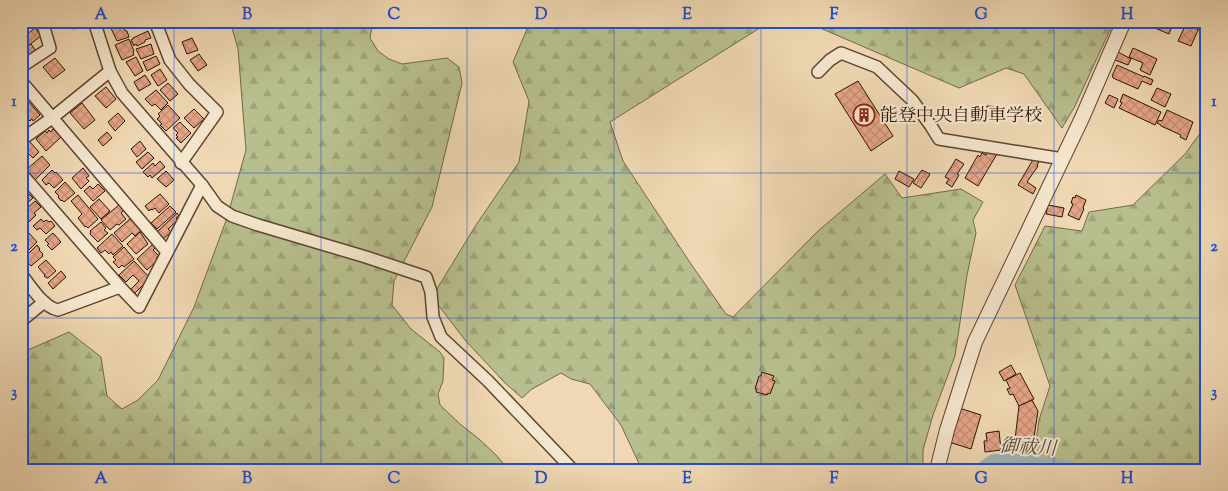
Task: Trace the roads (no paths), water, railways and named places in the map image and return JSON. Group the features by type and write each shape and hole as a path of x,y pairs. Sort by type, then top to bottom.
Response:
{"street":[{"path":"21,67 50,48 42,21"},
{"path":"155,21 170,60 189,84 217,112 181,162"},
{"path":"937,470 947,430 975,342 1063,159 1124,21"},
{"path":"1195,21 1207,27"},
{"path":"96,22 110,71 122,92 218,206 232,216 258,225 366,256 426,277 431,292 434,317 441,337 488,382 573,470"},
{"path":"818,72 830,60 842,53 878,67 912,100 938,139 1063,159"},
{"path":"21,140 52,118 110,71"},
{"path":"21,81 167,252"},
{"path":"21,174 120,287 139,306 202,185"},
{"path":"21,274 44,302 53,309 58,310 120,287"},
{"path":"21,321 44,302"}],"waterway":[{"name":"御祓川","path":"984,470 994,463 1022,463 1071,470"}],"place":[{"name":"能登中央自動車学校","path":"864,115"}]}
